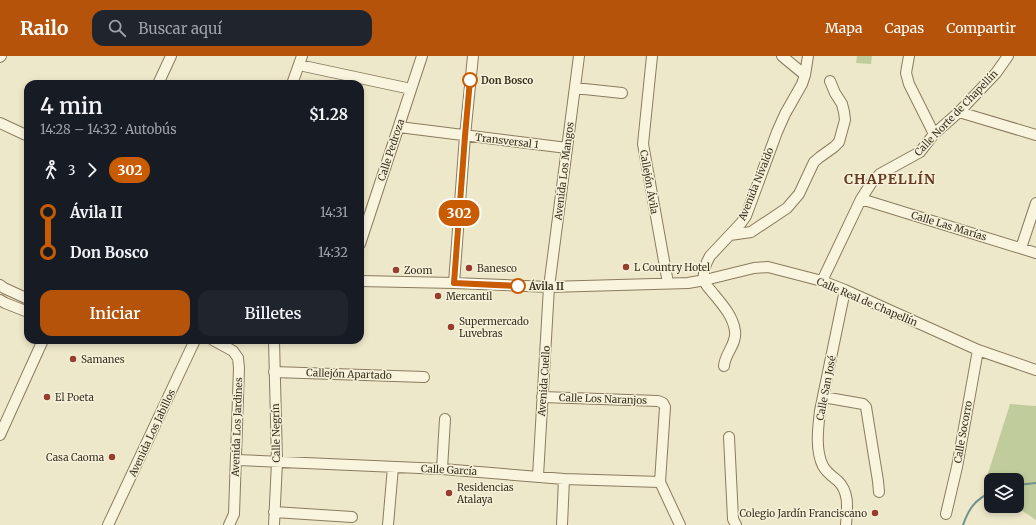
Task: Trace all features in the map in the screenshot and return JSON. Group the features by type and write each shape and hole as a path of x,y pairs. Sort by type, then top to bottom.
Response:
{"street":[{"path":"160,80 171,56"},
{"name":"Calle Pedroza","path":"364,232 422,56"},
{"path":"454,283 465,136 473,56"},
{"name":"Avenida Los Mangos","path":"549,287 580,56"},
{"name":"Callejón Ávila","path":"652,56 643,144 668,283"},
{"path":"782,56 805,76"},
{"name":"Avenida Nivaldo","path":"705,280 705,269 710,256 746,216 777,132 785,114 802,84 805,76 808,56"},
{"path":"909,56 906,73 909,84 934,134"},
{"name":"Calle Norte de Chapellín","path":"822,281 862,199 872,182 880,174 920,152 934,134 959,112 996,73 1008,56"},
{"path":"294,80 301,61 411,89"},
{"path":"730,235 751,232 787,208 799,194 814,162 839,142 845,120 844,112 842,104 830,81"},
{"path":"575,88 622,93"},
{"path":"959,112 1036,136"},
{"path":"0,123 24,134"},
{"name":"Transversal 1","path":"399,127 567,148"},
{"name":"Calle Las Marías","path":"862,199 1036,253"},
{"path":"1021,248 1036,203"},
{"name":"Calle Real de Chapellín","path":"364,281 549,287 688,283 760,266 768,267 822,281 978,350 1036,370"},
{"path":"705,280 726,310 734,328 735,340 724,358 724,366"},
{"path":"0,285 24,297"},
{"name":"Avenida Cuello","path":"538,476 549,287"},
{"name":"Calle San José","path":"845,290 818,427 820,457 824,467 846,491 846,525"},
{"path":"0,300 24,310"},
{"path":"0,435 41,344"},
{"name":"Avenida Los Jabillos","path":"108,525 193,344"},
{"name":"Avenida Los Jardines","path":"220,344 233,351 238,358 237,460 234,514 229,525"},
{"name":"Calle Negrín","path":"274,344 277,462 274,525"},
{"name":"Calle Socorro","path":"946,514 957,467 978,350"},
{"name":"Callejón Apartado","path":"274,372 424,376"},
{"name":"Calle Los Naranjos","path":"542,397 658,401 663,403 665,407 660,482"},
{"path":"823,397 863,404 866,407 879,492"},
{"path":"442,469 445,419"},
{"path":"729,438 732,519 736,525"},
{"name":"Calle García","path":"237,460 442,469 564,478 660,482"},
{"path":"388,525 393,467"},
{"path":"562,525 564,478"},
{"path":"660,482 680,525"},
{"path":"274,512 352,517"}],"green space":[{"path":"857,56 872,56 871,64 856,63"},
{"path":"1010,404 1036,406 1036,520 1024,512 1024,473 988,473"}],"waterway":[{"path":"1024,484 1036,483"},
{"path":"963,525 973,505 984,496"}],"bus line":[{"name":"302","path":"470,80 454,283 518,286"}],"place":[{"name":"Don Bosco","path":"470,80"},
{"name":"L Country Hotel","path":"626,267"},
{"name":"Banesco","path":"469,268"},
{"name":"Zoom","path":"396,270"},
{"name":"Ávila II","path":"518,286"},
{"name":"Mercantil","path":"438,296"},
{"name":"Supermercado Luvebras","path":"451,327"},
{"name":"Samanes","path":"73,359"},
{"name":"El Poeta","path":"47,397"},
{"name":"Casa Caoma","path":"112,457"},
{"name":"Residencias Atalaya","path":"449,493"},
{"name":"Colegio Jardín Franciscano","path":"875,513"}],"district":[{"name":"CHAPELLÍN","path":"890,179"}]}
